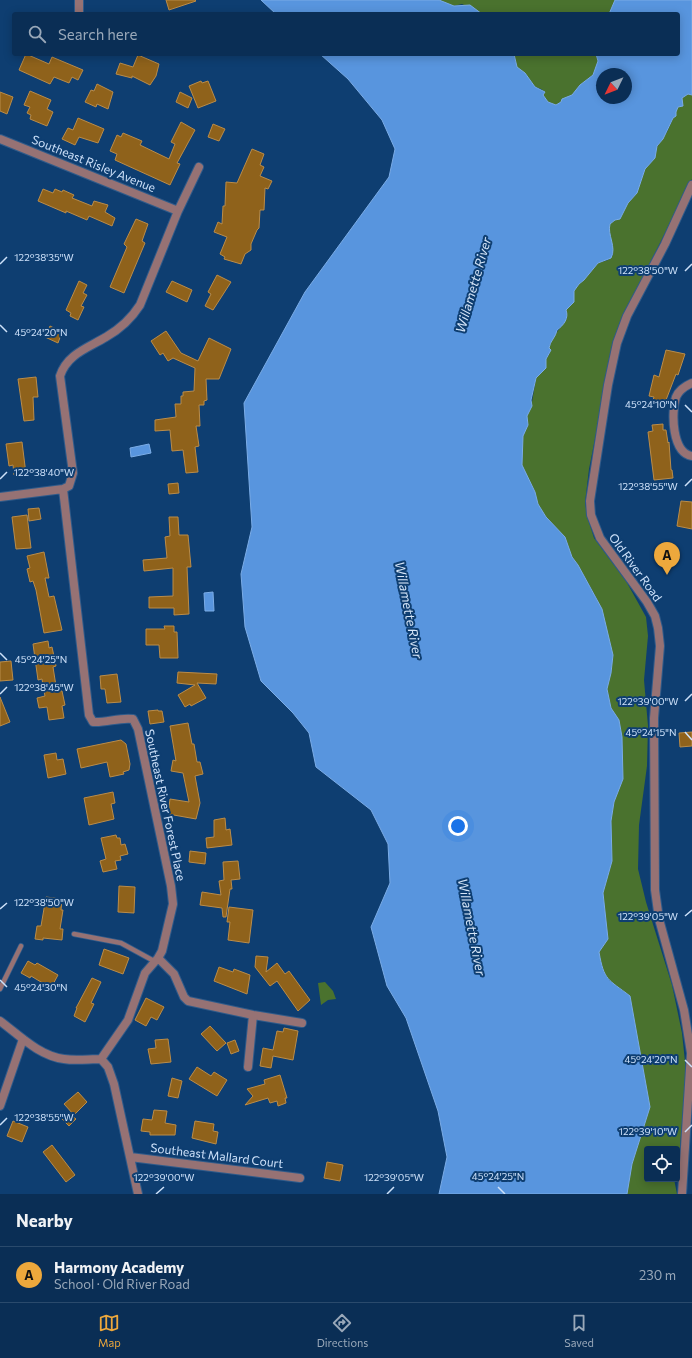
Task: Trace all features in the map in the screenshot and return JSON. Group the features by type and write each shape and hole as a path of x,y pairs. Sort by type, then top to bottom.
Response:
{"street":[{"path":"79,0 80,12"},
{"name":"Southeast Risley Avenue","path":"0,139 178,211"},
{"path":"0,497 63,490 69,486 74,473 60,376 63,365 79,352 107,337 131,318 140,305 178,211 199,167"},
{"name":"Old River Road","path":"682,1194 691,1053 686,1021 659,919 655,890 654,725 660,646 658,628 647,602 600,538 591,514 590,501 608,385 617,343 628,316 665,244 692,185"},
{"path":"692,383 683,387 676,397 675,422 678,446 682,452 692,456"},
{"name":"Southeast River Forest Place","path":"63,490 89,715 92,722 101,723 126,718 134,719 138,729 168,862 173,904 156,960 145,973 128,1020 101,1059"},
{"path":"156,960 174,974 184,998 188,1001 253,1015 302,1023"},
{"path":"248,1067 253,1015"},
{"path":"0,1021 23,1039 52,1056 75,1060 101,1059 108,1067 114,1084 138,1194"},
{"path":"0,1106 23,1039"},
{"name":"Southeast Mallard Court","path":"130,1157 300,1178"}],"lane":[{"path":"74,934 121,943 156,960"},
{"path":"0,989 21,946"}],"green space":[{"path":"439,0 615,0 610,12 478,12 462,4 454,6"},
{"path":"514,56 597,56 598,61 593,75 580,85 572,95 556,105 548,102 543,95 545,92 535,87 525,73 516,67"},
{"path":"688,94 692,95 692,179 636,291 612,353 589,469 585,503 594,538 626,581 646,617 648,636 644,680 648,726 647,766 639,825 638,869 646,902 672,985 682,1033 686,1071 680,1148 680,1146 644,1146 644,1182 675,1182 677,1194 627,1194 632,1164 650,1107 630,996 612,982 605,974 599,952 608,939 603,893 612,861 611,821 614,802 623,779 622,737 619,720 611,708 607,688 611,673 613,655 597,599 572,557 565,537 546,517 538,504 535,492 522,465 523,436 528,425 527,416 531,408 536,378 546,365 546,359 550,353 549,348 552,339 567,318 566,310 574,302 574,291 598,263 608,260 613,255 608,230 610,224 615,220 620,219 628,203 637,193 645,169 655,158 657,147 667,132 678,107 681,105 682,98"},
{"path":"325,982 333,991 336,999 328,1000 321,1005 318,983"}],"water":[{"path":"261,0 439,0 454,6 470,5 479,12 274,12"},
{"name":"Willamette River","path":"615,0 692,0 692,95 688,94 682,98 683,106 678,107 676,116 673,118 663,139 657,146 655,158 645,169 637,193 628,203 620,219 615,220 610,224 609,228 613,245 613,254 611,258 598,263 574,291 574,302 566,310 567,316 565,321 557,330 549,348 551,350 546,359 546,368 536,378 531,400 532,406 527,416 528,425 523,436 522,465 535,492 538,504 546,517 565,537 572,557 602,609 613,655 607,689 611,708 619,720 622,737 623,779 614,802 611,821 612,861 603,893 608,939 599,952 605,974 612,982 630,996 650,1107 632,1164 627,1194 439,1194 447,1157 438,1111 406,1018 387,986 371,927 390,883 388,844 371,810 316,767 309,733 293,713 261,681 245,627 241,574 252,527 244,403 305,292 389,177 395,149 382,120 348,79 322,56 514,56 517,67 525,73 535,87 545,92 543,95 548,102 556,105 561,102 562,99 572,95 580,85 593,75 598,61 597,56 680,56 680,12 610,12"},
{"path":"149,444 151,453 131,457 130,448"},
{"path":"213,592 214,611 205,611 204,593"}],"building":[{"path":"166,0 195,0 196,1 169,10"},
{"path":"25,56 31,56 49,64 52,57 83,70 78,80 72,77 69,83 54,77 50,84 19,70"},
{"path":"138,56 159,64 156,76 150,85 132,76 132,78 116,74 120,63 133,67"},
{"path":"201,81 202,83 208,81 216,101 198,108 189,86"},
{"path":"97,84 113,92 108,109 97,104 96,107 85,102 91,90 94,91"},
{"path":"30,91 51,100 47,109 53,112 47,126 30,119 31,115 27,113 30,107 24,105"},
{"path":"0,92 13,97 7,114 0,111"},
{"path":"180,92 192,98 188,108 176,102"},
{"path":"78,118 104,129 98,143 79,137 75,145 62,139 68,128 73,130"},
{"path":"181,122 195,130 177,163 180,164 170,185 115,160 117,154 110,151 117,135 121,137 123,133 142,141 140,145 169,159 175,144 171,142"},
{"path":"213,124 225,129 219,141 208,137"},
{"path":"252,149 264,154 260,165 264,167 260,176 272,181 268,189 265,188 264,210 260,210 259,228 251,244 251,250 245,254 241,264 224,259 225,257 220,254 227,237 214,232 218,222 222,224 223,206 225,206 226,182 237,183"},
{"path":"43,189 53,193 55,189 62,192 63,190 74,195 72,198 92,206 94,201 108,205 105,212 115,218 112,226 89,216 87,220 66,211 66,213 38,201"},
{"path":"136,219 148,224 142,241 145,243 124,293 110,287 127,247 124,244"},
{"path":"217,275 231,282 213,310 205,306 211,294 208,292"},
{"path":"79,281 87,285 83,293 87,295 81,306 84,307 78,320 70,316 71,313 66,310"},
{"path":"172,281 192,290 187,302 166,292"},
{"path":"50,326 62,332 58,343 45,337"},
{"path":"166,331 181,353 198,361 209,338 231,349 219,379 206,379 207,400 204,401 204,405 199,405 200,426 196,426 199,446 195,447 198,472 186,473 183,450 172,451 170,430 155,431 155,420 176,417 175,404 181,404 181,396 183,396 183,392 194,391 195,368 173,358 168,361 163,353 160,355 151,341"},
{"path":"666,350 685,354 678,375 676,374 666,400 664,400 662,406 652,403 654,397 649,396 654,375 659,377"},
{"path":"36,377 38,397 33,397 34,420 24,421 18,379"},
{"path":"663,424 663,430 666,430 668,443 669,442 673,478 654,480 648,432 653,431 652,425"},
{"path":"22,442 26,474 14,475 13,465 9,466 6,444"},
{"path":"178,483 179,493 169,494 168,484"},
{"path":"681,501 692,502 692,529 677,526"},
{"path":"39,508 41,519 29,521 28,509"},
{"path":"27,515 31,548 16,549 12,517"},
{"path":"169,517 178,517 179,535 188,535 191,567 187,567 189,614 174,615 174,608 149,608 149,597 173,596 173,568 144,571 143,560 167,558 165,537 170,536"},
{"path":"44,552 49,578 45,578 49,597 54,596 62,630 44,633 36,590 33,581 30,582 27,569 30,568 27,556"},
{"path":"164,626 174,626 174,632 177,632 178,658 160,658 159,645 146,645 146,629 165,629"},
{"path":"48,641 49,648 52,647 56,666 53,667 56,686 59,685 60,691 62,691 65,705 62,706 64,718 49,720 47,707 39,708 37,698 45,696 43,687 52,684 43,685 42,679 38,680 33,644"},
{"path":"11,661 13,680 0,681 0,662"},
{"path":"178,672 217,674 216,684 197,683 206,698 191,706 190,704 185,707 178,695 195,685 177,683"},
{"path":"117,674 121,702 107,703 105,689 101,689 100,676"},
{"path":"0,697 10,722 0,726"},
{"path":"148,711 162,711 164,722 150,724"},
{"path":"188,723 197,762 200,762 203,774 195,776 200,803 196,819 168,814 170,799 189,802 183,773 171,771 173,760 176,761 170,726"},
{"path":"692,732 692,746 680,747 679,733"},
{"path":"121,740 126,744 130,764 129,770 123,772 124,774 110,777 107,762 81,768 77,749"},
{"path":"56,753 57,760 63,759 66,774 48,778 44,755"},
{"path":"113,792 115,803 111,804 114,819 89,825 84,798"},
{"path":"225,818 226,830 230,829 232,845 207,848 206,838 214,837 214,820"},
{"path":"116,835 117,838 120,838 121,845 125,844 128,854 120,856 121,860 115,861 117,869 103,872 100,861 106,859 101,838"},
{"path":"190,851 206,853 205,864 189,862"},
{"path":"238,861 240,879 231,880 232,889 230,889 226,917 223,917 222,908 200,905 202,892 221,895 219,881 224,880 223,862"},
{"path":"119,886 135,887 134,913 118,912"},
{"path":"46,897 62,899 61,910 63,910 60,929 63,929 62,940 43,938 43,940 35,939 37,926 41,926"},
{"path":"229,907 253,910 249,943 228,940 230,922 227,922"},
{"path":"104,949 129,958 123,974 99,965"},
{"path":"256,956 268,957 266,972 277,963 285,974 289,971 310,1000 298,1011 277,981 270,986 255,967"},
{"path":"28,961 35,965 37,963 58,975 51,988 31,976 30,978 21,973"},
{"path":"219,967 233,972 234,969 250,975 247,994 214,981"},
{"path":"92,978 101,982 91,1003 94,1004 85,1022 74,1016 76,1008"},
{"path":"146,998 164,1007 157,1020 151,1017 146,1026 135,1020"},
{"path":"210,1026 226,1043 217,1051 201,1034"},
{"path":"284,1028 298,1031 293,1060 273,1056 271,1068 260,1066 263,1048 273,1050 277,1031 283,1032"},
{"path":"168,1039 171,1062 151,1064 148,1049 156,1048 155,1040"},
{"path":"235,1040 239,1051 231,1054 227,1043"},
{"path":"197,1067 211,1076 214,1072 227,1080 217,1096 189,1079"},
{"path":"280,1075 287,1098 285,1098 286,1103 278,1106 277,1101 270,1103 268,1098 245,1105 253,1096 247,1089 265,1084 264,1080"},
{"path":"172,1078 182,1081 178,1098 168,1096"},
{"path":"78,1092 87,1102 74,1115 64,1104"},
{"path":"154,1110 167,1111 165,1123 176,1125 175,1135 150,1135 150,1132 141,1131 143,1119 152,1120"},
{"path":"69,1112 76,1119 69,1126 62,1119"},
{"path":"13,1121 28,1127 22,1142 7,1136"},
{"path":"195,1121 214,1124 213,1131 218,1132 216,1144 192,1138"},
{"path":"52,1145 75,1175 66,1182 43,1152"},
{"path":"327,1162 343,1165 340,1181 324,1178"}],"place":[{"name":"Harmony Academy","path":"667,575"}]}
